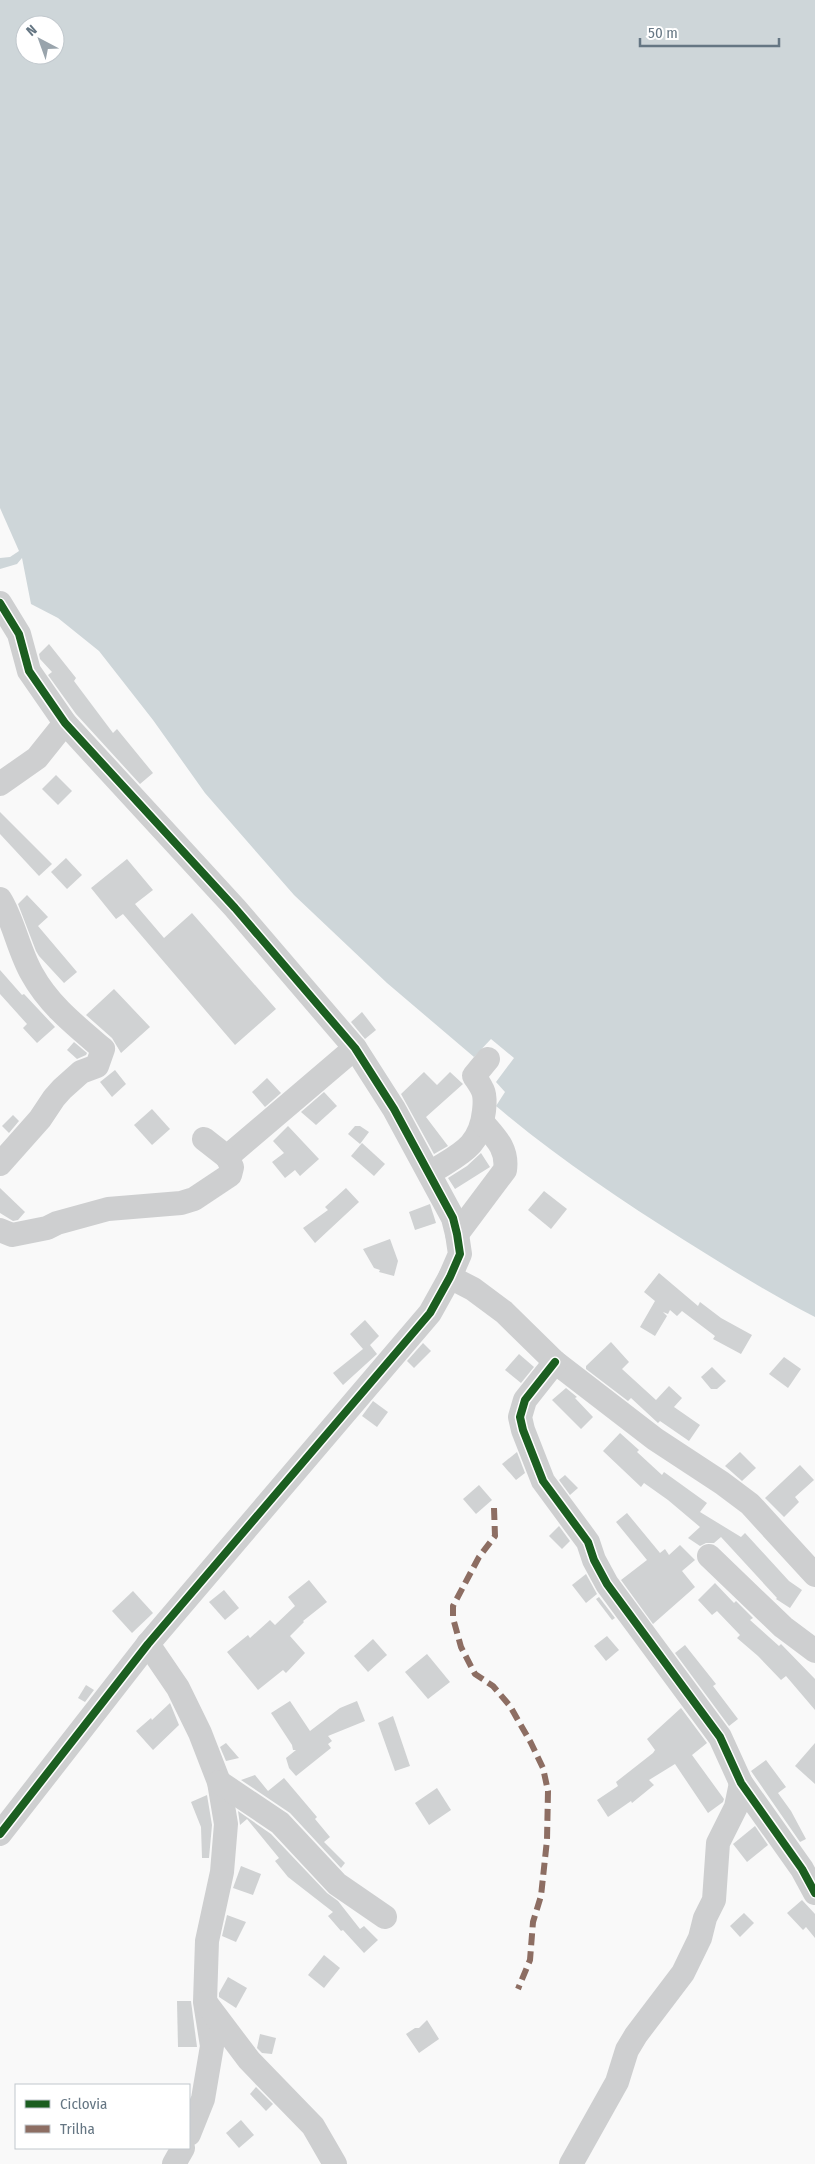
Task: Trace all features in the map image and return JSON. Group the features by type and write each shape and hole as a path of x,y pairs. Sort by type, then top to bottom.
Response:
{"street":[{"path":"0,603 19,634 29,671 65,723 235,908 355,1048 394,1109 453,1218 460,1254 450,1277 430,1313 148,1644 0,1834"},
{"path":"0,784 37,758 65,723"},
{"path":"0,899 31,973 43,993 58,1010 103,1049 98,1066 82,1072 62,1089 40,1120 0,1164"},
{"path":"228,1157 355,1048"},
{"path":"430,1173 468,1148 477,1138 482,1123 486,1096 480,1083 474,1076 488,1059"},
{"path":"457,1234 505,1170 506,1159 502,1145 482,1123"},
{"path":"0,1230 12,1235 46,1228 57,1222 108,1209 181,1203 194,1199 230,1176 232,1167 228,1157 204,1139"},
{"path":"450,1277 473,1289 504,1312 555,1362 655,1439 722,1483 750,1504 815,1575"},
{"path":"555,1362 525,1400 520,1417 523,1430 543,1481 588,1542 594,1560 607,1584 720,1737 741,1783 802,1869 815,1893"},
{"path":"709,1556 783,1627 815,1651"},
{"path":"148,1644 178,1688 200,1733 219,1782 226,1824 222,1872 207,1941 205,2002 212,2046 202,2099 190,2131"},
{"path":"219,1782 280,1823 337,1884 385,1917"},
{"path":"571,2164 610,2095 627,2050 636,2035 683,1973 700,1938 705,1918 714,1900 718,1843 736,1807 741,1783"},
{"path":"205,2002 249,2060 312,2126 335,2164"},
{"path":"174,2164 182,2149"}],"shaded area":[{"path":"0,0 815,0 815,1317 749,1280 636,1209 564,1160 496,1106 505,1092 496,1082 514,1058 491,1039 474,1057 387,983 294,895 205,793 153,720 99,651 58,618 31,604 22,558 17,564 0,569 0,558 10,557 19,551 0,508"}],"building":[{"path":"49,644 76,678 74,681 113,733 117,729 153,773 140,784 76,714 48,675 52,672 40,659 39,654"},
{"path":"56,775 72,791 58,805 42,789"},
{"path":"0,812 52,864 39,876 0,834"},
{"path":"66,858 82,875 67,889 51,872"},
{"path":"127,859 153,890 135,904 164,938 192,913 276,1009 235,1045 123,914 116,919 91,888"},
{"path":"27,895 48,917 38,926 77,972 64,983 36,951 18,904"},
{"path":"0,970 22,995 24,994 55,1027 37,1043 23,1028 27,1024 0,994"},
{"path":"114,989 150,1027 121,1053 112,1038 86,1015"},
{"path":"362,1012 376,1030 365,1039 351,1022"},
{"path":"74,1042 87,1053 86,1055 77,1059 67,1050"},
{"path":"115,1070 126,1084 112,1097 100,1082"},
{"path":"424,1072 437,1085 450,1072 463,1084 426,1117 448,1146 434,1154 401,1094"},
{"path":"267,1078 281,1093 265,1107 252,1092"},
{"path":"324,1092 337,1106 316,1125 301,1112"},
{"path":"152,1109 170,1129 152,1145 134,1125"},
{"path":"13,1115 19,1121 9,1133 2,1126"},
{"path":"288,1126 319,1159 300,1176 295,1170 285,1178 272,1162 284,1153 273,1141"},
{"path":"355,1126 360,1126 369,1132 360,1144 348,1134"},
{"path":"362,1143 385,1164 374,1176 351,1156"},
{"path":"481,1153 490,1167 455,1189 448,1178 467,1166"},
{"path":"0,1188 25,1212 18,1220 13,1221 0,1213"},
{"path":"346,1188 359,1202 315,1243 303,1228 328,1210 325,1207"},
{"path":"544,1191 567,1209 551,1229 528,1210"},
{"path":"430,1204 436,1223 415,1230 409,1212"},
{"path":"390,1239 398,1261 394,1276 379,1272 380,1270 374,1268 363,1249"},
{"path":"659,1273 698,1306 700,1302 721,1318 752,1335 741,1354 713,1339 715,1336 682,1311 677,1316 670,1310 668,1314 663,1312 667,1316 655,1336 640,1327 655,1301 644,1292"},
{"path":"365,1320 379,1336 370,1345 377,1354 343,1385 333,1373 363,1349 350,1334"},
{"path":"611,1342 629,1362 622,1369 656,1400 669,1386 682,1398 674,1407 700,1425 689,1441 660,1421 658,1423 631,1398 628,1401 586,1369 586,1366"},
{"path":"423,1343 431,1351 414,1368 407,1361"},
{"path":"519,1354 534,1367 521,1383 505,1370"},
{"path":"784,1357 801,1369 788,1388 769,1374"},
{"path":"712,1367 726,1381 717,1389 711,1389 701,1377"},
{"path":"566,1388 577,1397 575,1398 593,1417 581,1429 552,1400"},
{"path":"373,1401 388,1412 377,1427 362,1416"},
{"path":"620,1433 662,1475 664,1472 707,1503 700,1512 741,1537 745,1533 789,1581 802,1590 790,1608 776,1599 721,1537 714,1543 706,1543 700,1546 688,1538 700,1527 644,1483 641,1487 603,1451"},
{"path":"517,1452 525,1473 516,1480 502,1464"},
{"path":"740,1452 756,1468 742,1481 725,1466"},
{"path":"800,1465 814,1480 795,1497 799,1502 784,1517 765,1498"},
{"path":"565,1475 578,1488 570,1495 559,1480"},
{"path":"479,1485 492,1500 476,1514 463,1499"},
{"path":"627,1513 660,1553 665,1549 669,1555 680,1545 695,1560 682,1571 695,1587 653,1624 621,1580 647,1560 616,1522"},
{"path":"559,1526 570,1541 562,1549 549,1536"},
{"path":"586,1574 597,1594 586,1603 572,1585"},
{"path":"309,1580 327,1602 303,1621 290,1636 305,1653 286,1673 283,1670 258,1690 227,1652 248,1635 250,1638 270,1620 275,1625 295,1606 288,1597"},
{"path":"715,1583 734,1603 736,1601 753,1618 750,1620 779,1646 781,1644 815,1679 815,1710 786,1676 781,1680 737,1638 740,1635 717,1611 712,1615 698,1600"},
{"path":"224,1590 239,1608 225,1620 209,1602"},
{"path":"133,1591 153,1613 132,1633 112,1611"},
{"path":"599,1597 615,1618 612,1620 596,1599"},
{"path":"607,1636 619,1650 606,1661 594,1646"},
{"path":"373,1639 387,1655 368,1672 354,1656"},
{"path":"685,1645 716,1684 713,1686 738,1719 729,1726 675,1653"},
{"path":"427,1654 450,1682 428,1699 405,1672"},
{"path":"86,1685 94,1690 85,1702 78,1698"},
{"path":"290,1701 310,1731 340,1708 357,1701 365,1721 328,1736 332,1741 328,1744 331,1748 296,1776 289,1768 286,1758 296,1750 293,1750 292,1745 271,1713"},
{"path":"170,1703 179,1725 153,1750 136,1731 151,1718 152,1720"},
{"path":"681,1708 707,1743 692,1755 724,1799 723,1802 708,1813 675,1764 649,1780 654,1785 632,1803 631,1801 608,1817 597,1800 618,1786 616,1782 653,1753 655,1750 647,1739"},
{"path":"393,1716 410,1766 395,1771 378,1723"},
{"path":"226,1743 239,1758 226,1761 220,1747"},
{"path":"815,1743 815,1784 795,1766"},
{"path":"766,1760 786,1787 778,1793 791,1811 806,1839 800,1842 751,1771"},
{"path":"255,1775 268,1791 284,1778 317,1817 315,1819 330,1837 324,1842 345,1863 341,1868 290,1813 241,1780"},
{"path":"437,1788 451,1810 429,1825 415,1803"},
{"path":"207,1795 212,1825 209,1858 202,1858 201,1827 191,1802"},
{"path":"238,1811 271,1834 327,1893 338,1901 360,1929 364,1926 378,1940 364,1953 328,1916 333,1912 288,1877 275,1861 279,1858 247,1819 240,1825"},
{"path":"755,1826 768,1845 747,1862 733,1844"},
{"path":"241,1866 261,1874 253,1895 233,1888"},
{"path":"802,1900 815,1914 815,1938 806,1927 803,1930 787,1913"},
{"path":"744,1913 754,1923 740,1937 730,1926"},
{"path":"227,1915 246,1922 236,1942 222,1936"},
{"path":"324,1955 340,1968 324,1988 308,1975"},
{"path":"228,1977 247,1988 236,2008 219,1997 219,1993"},
{"path":"177,2001 191,2001 197,2047 178,2047"},
{"path":"427,2020 439,2039 419,2053 406,2034 415,2028 419,2028"},
{"path":"260,2034 276,2038 272,2054 262,2053 257,2048"},
{"path":"256,2087 273,2104 266,2111 250,2094"},
{"path":"241,2120 254,2135 239,2148 226,2133"}],"marked path":[{"path":"494,1508 495,1536 479,1557 453,1606 453,1618 461,1647 475,1674 493,1686 510,1706 531,1743 543,1768 548,1791 547,1840 541,1896 533,1922 530,1960 518,1989"}],"cycle path":[{"path":"0,603 19,634 29,671 65,723 235,908 355,1048 394,1109 453,1218 460,1254 450,1277 430,1313 148,1644 0,1834"},
{"path":"555,1362 525,1400 520,1417 523,1430 543,1481 588,1542 594,1560 607,1584 720,1737 741,1783 802,1869 815,1893"}]}
